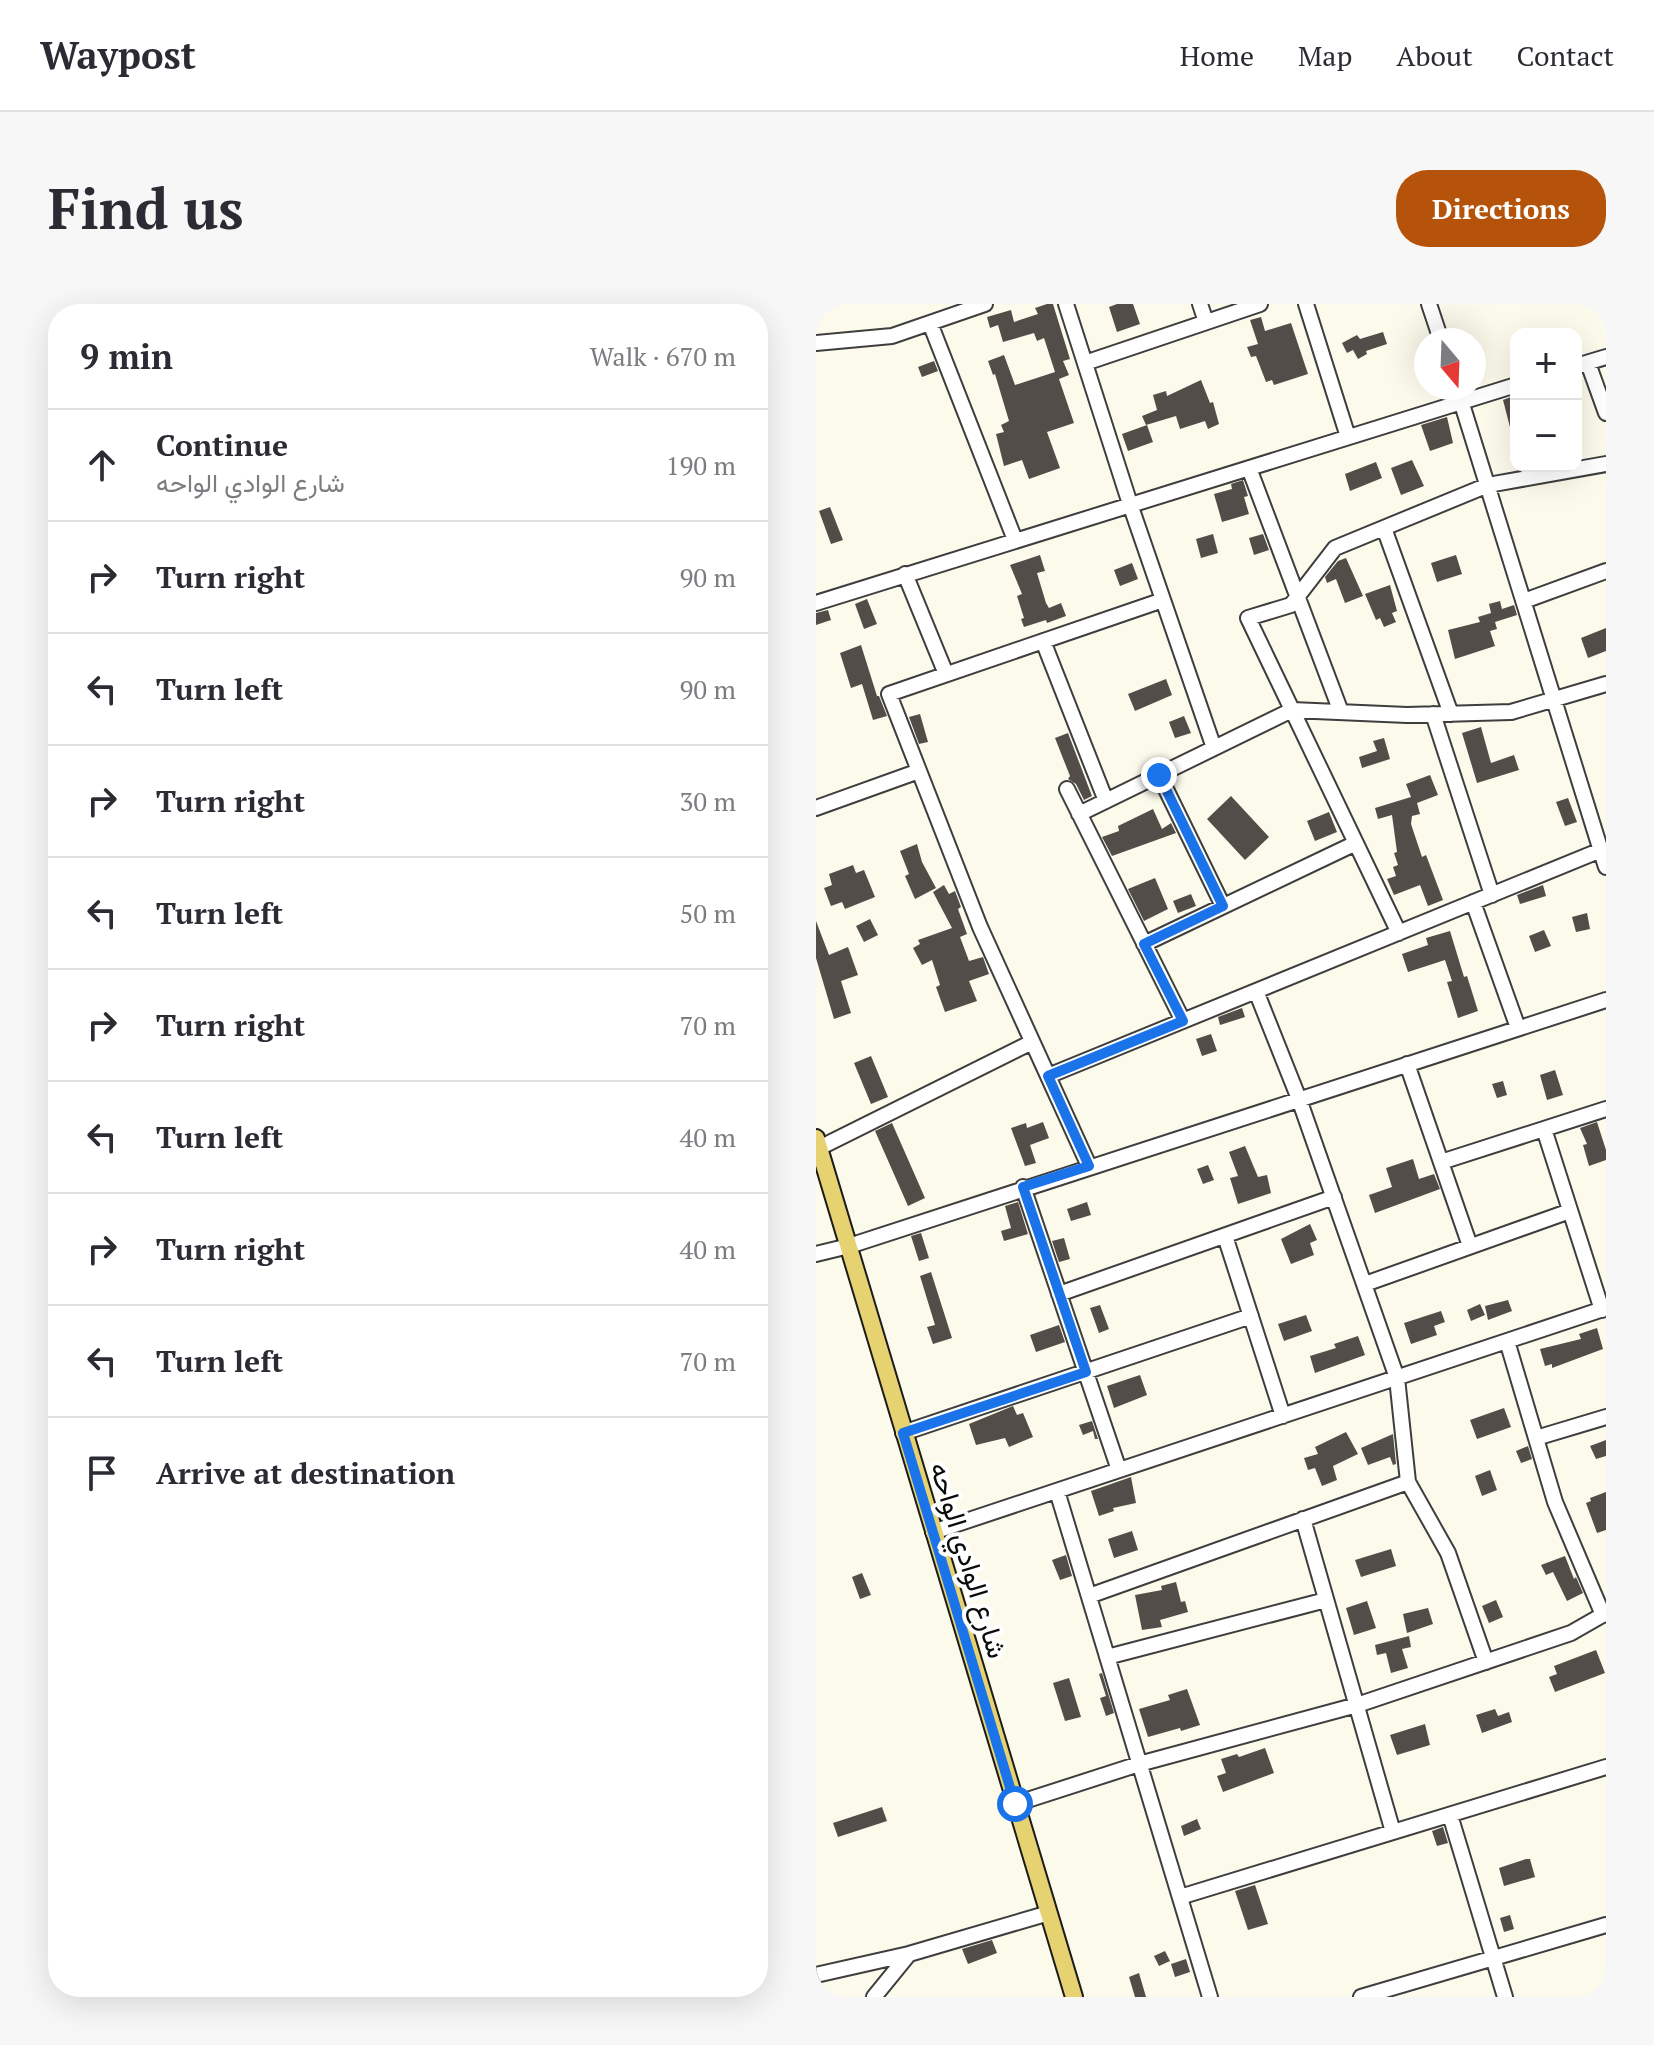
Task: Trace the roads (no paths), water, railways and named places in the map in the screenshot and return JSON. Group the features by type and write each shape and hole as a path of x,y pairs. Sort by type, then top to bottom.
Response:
{"main road":[{"name":"شارع الوادي الواحه","path":"818,1143 1074,1997"}],"street":[{"path":"816,343 892,336 985,304"},
{"path":"1066,304 1130,504 1214,748"},
{"path":"1200,304 1206,322"},
{"path":"1085,363 1260,304"},
{"path":"1306,304 1348,437"},
{"path":"1429,304 1437,328"},
{"path":"930,323 1015,540"},
{"path":"1606,357 1582,365 1606,413"},
{"path":"1486,390 1510,386"},
{"path":"816,603 1348,437 1446,400"},
{"path":"1461,400 1606,867"},
{"path":"1399,933 1248,618 1291,605 1335,548 1488,485 1606,464"},
{"path":"1249,468 1341,712"},
{"path":"1384,528 1451,714"},
{"path":"1524,601 1606,571"},
{"path":"905,574 946,674"},
{"path":"1089,1166 980,927 889,694 1163,600"},
{"path":"1043,641 1106,801"},
{"path":"1079,814 1292,710 1433,714 1511,712 1606,684"},
{"path":"1433,714 1492,895"},
{"path":"816,808 919,771"},
{"path":"1159,775 1223,906"},
{"path":"1067,789 1183,1021"},
{"path":"1144,944 1356,843"},
{"path":"1048,1076 1601,850"},
{"path":"1473,902 1518,1028"},
{"path":"1256,991 1299,1099 1397,1378 1408,1482 1448,1553 1486,1662"},
{"path":"816,1254 849,1246 1606,1000"},
{"path":"818,1143 1032,1042"},
{"path":"1407,1064 1470,1246"},
{"path":"1441,1162 1606,1109"},
{"path":"933,1532 1604,1309 1544,1129"},
{"path":"1023,1187 1119,1470"},
{"path":"1059,1294 1334,1197"},
{"path":"1365,1284 1570,1211"},
{"path":"1225,1236 1283,1416"},
{"path":"903,1433 1251,1316"},
{"path":"1015,1804 1139,1764 1357,1705 1571,1633 1604,1614 1555,1502 1507,1341"},
{"path":"1536,1438 1606,1417"},
{"path":"1089,1596 1408,1482"},
{"path":"1057,1491 1210,1997"},
{"path":"1303,1519 1393,1832"},
{"path":"1107,1657 1326,1600"},
{"path":"1180,1897 1606,1767"},
{"path":"1450,1815 1505,1997"},
{"path":"816,1975 909,1954 1049,1913"},
{"path":"1361,1997 1606,1925"},
{"path":"874,1997 909,1954"}]}
